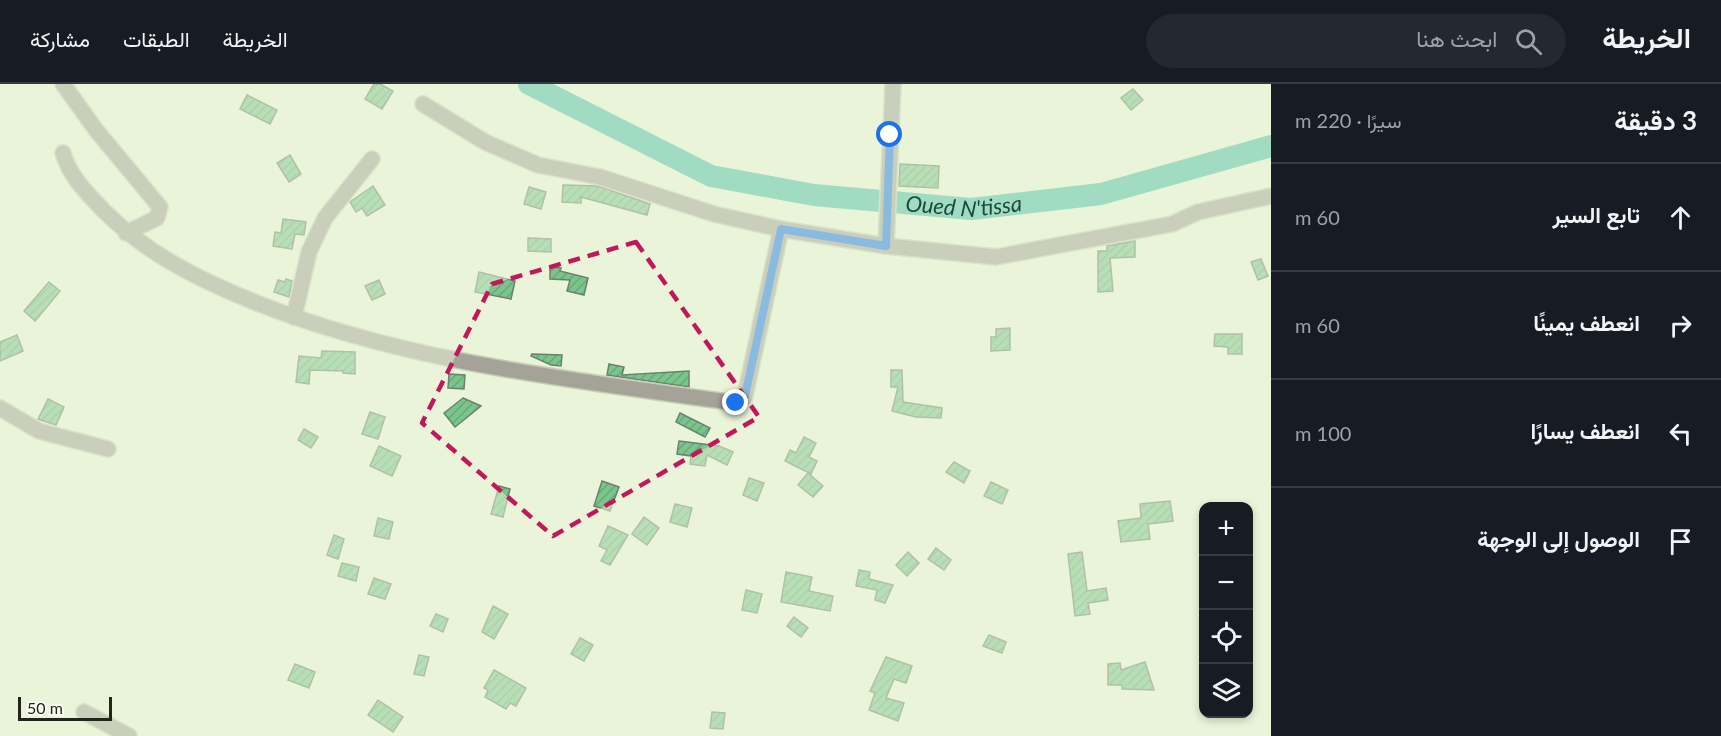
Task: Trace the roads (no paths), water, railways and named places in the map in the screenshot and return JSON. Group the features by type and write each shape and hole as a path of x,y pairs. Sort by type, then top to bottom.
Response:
{"street":[{"path":"63,84 96,130 160,207 158,218 126,233"},
{"path":"886,246 893,84"},
{"path":"423,104 485,142 538,165 600,177 714,214 781,229 886,246 996,257 1172,224 1198,212 1271,196"},
{"path":"63,153 74,179 126,233 167,261 213,286 294,317 393,346 496,369 736,403 745,396 781,229"},
{"path":"294,317 309,252 325,218 372,159"},
{"path":"0,408 39,431 108,449"},
{"path":"84,712 129,736"}],"waterway":[{"name":"Oued N'tissa","path":"529,84 711,176 814,195 971,209 1101,194 1271,146"}]}
